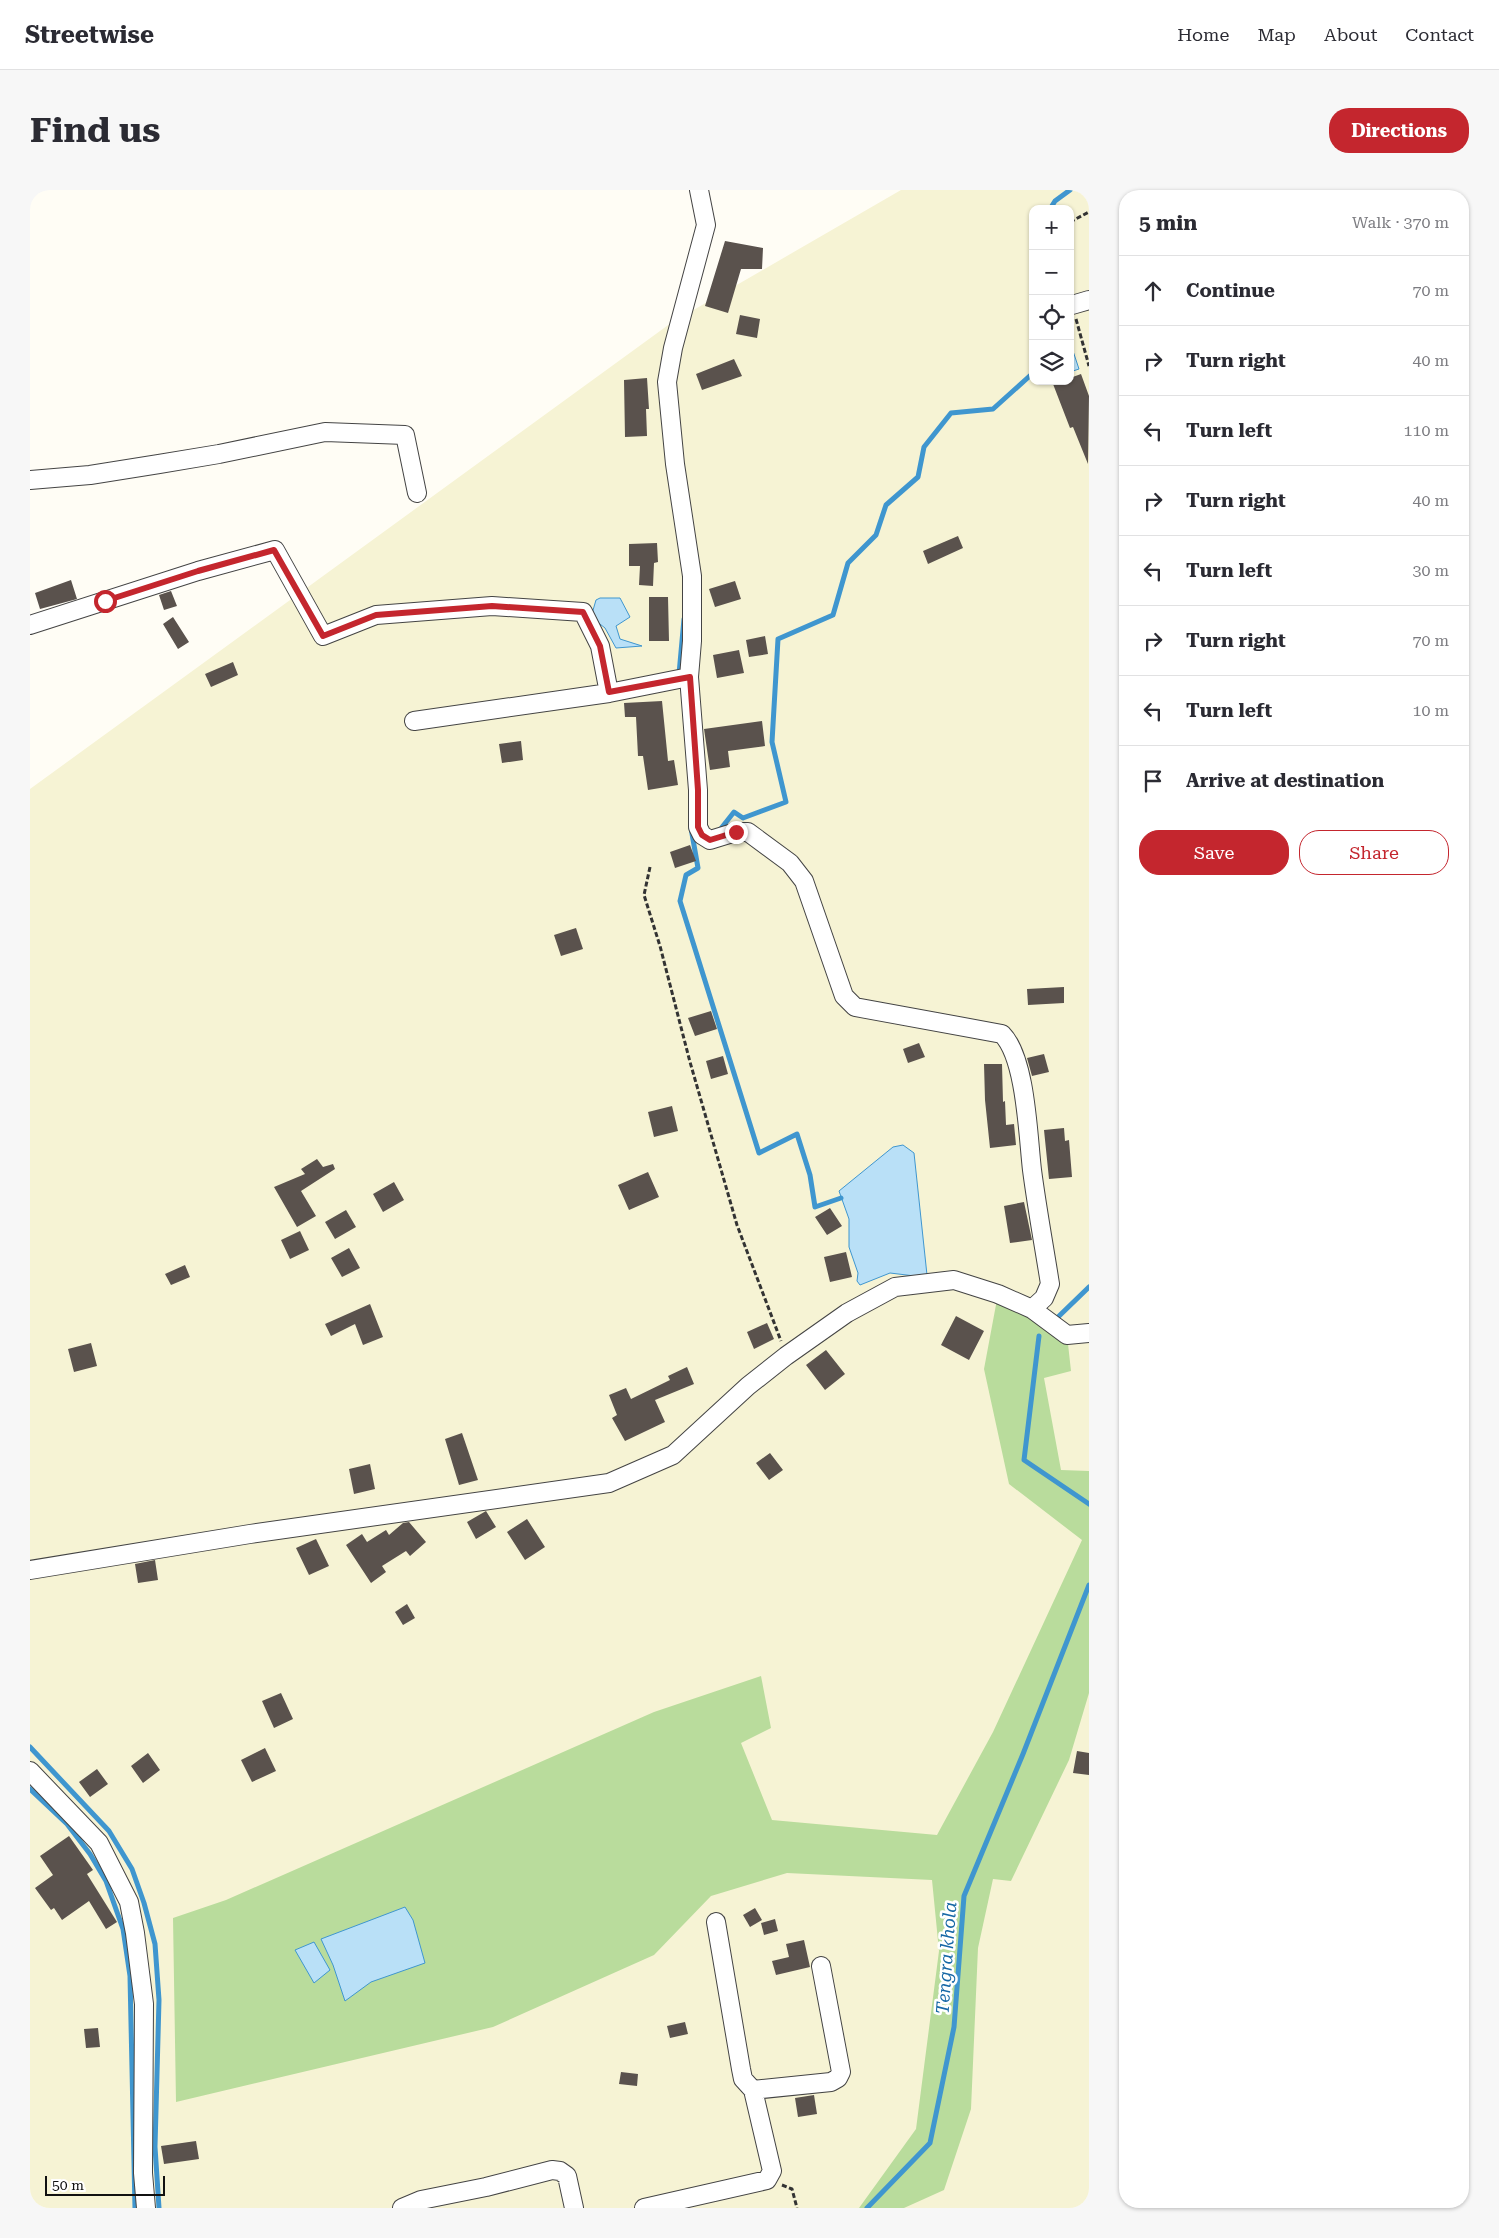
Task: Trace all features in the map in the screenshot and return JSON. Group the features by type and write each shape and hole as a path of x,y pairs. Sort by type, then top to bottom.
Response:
{"street":[{"path":"699,190 706,225 673,348 667,382 675,464 692,576 690,677 698,790 698,821 702,835 710,840 715,840 736,832 748,832 790,863 804,881 844,996 855,1007 1002,1034 1012,1047 1025,1100 1032,1170 1050,1284 1044,1298 1032,1309"},
{"path":"1074,304 1089,300"},
{"path":"30,480 90,475 218,454 325,432 405,435 417,493"},
{"path":"30,625 198,571 274,550 323,636 376,615 492,606 583,612 600,646 609,692"},
{"path":"414,721 609,692 690,677"},
{"path":"30,1570 250,1534 609,1483 673,1455 748,1386 786,1356 847,1313 895,1287 954,1280 998,1294 1032,1309 1067,1335 1089,1333"},
{"path":"30,1771 99,1843 129,1902 144,2004 143,2173 146,2208"},
{"path":"644,2208 767,2180 772,2171 753,2090 743,2080 716,1922"},
{"path":"753,2090 831,2082 838,2078 841,2072 821,1966"},
{"path":"402,2208 421,2200 486,2187 552,2170 560,2171 567,2176 574,2208"}],"path":[{"path":"1074,220 1089,212"},
{"path":"1074,312 1089,366"},
{"path":"650,867 644,895 660,946 690,1062 737,1225 786,1356"},
{"path":"767,2180 792,2189 797,2208"}],"shaded area":[{"path":"901,190 1089,190 1089,2208 30,2208 30,789 671,323"}],"green space":[{"path":"998,1294 1067,1335 1071,1371 1044,1378 1061,1470 1089,1471 1089,1693 1069,1760 1011,1881 993,1879 978,1948 971,2109 944,2190 904,2208 859,2208 916,2129 939,1951 932,1880 787,1873 711,1896 654,1955 493,2027 176,2102 173,1918 226,1900 654,1712 761,1676 771,1728 741,1743 772,1820 937,1835 993,1732 1082,1540 1009,1484 984,1369"}],"water":[{"path":"1074,354 1079,369 1074,371"},
{"path":"600,598 620,598 630,617 616,626 620,639 642,646 616,648 605,628 591,617 596,600"},
{"path":"903,1145 914,1153 927,1275 923,1277 890,1273 860,1285 857,1281 858,1273 849,1247 849,1219 839,1191 893,1147"},
{"path":"405,1907 413,1920 425,1963 371,1982 345,2001 333,1965 321,1939"},
{"path":"314,1942 330,1970 314,1983 295,1950"}],"building":[{"path":"725,241 763,248 762,269 741,269 728,313 705,306"},
{"path":"740,315 760,319 757,338 736,334"},
{"path":"734,359 742,376 702,390 696,374"},
{"path":"1081,374 1089,396 1088,464 1073,427 1070,428 1053,385 1074,385 1074,377"},
{"path":"647,378 649,409 646,409 647,436 625,437 624,380"},
{"path":"958,536 963,548 928,564 923,551"},
{"path":"657,543 658,562 654,563 653,586 639,585 640,566 629,566 629,544"},
{"path":"71,580 77,599 40,609 35,593"},
{"path":"735,581 741,599 715,607 709,589"},
{"path":"171,591 177,606 164,610 159,595"},
{"path":"649,597 668,597 669,641 649,641"},
{"path":"173,617 189,642 178,649 163,624"},
{"path":"765,636 768,654 749,657 746,640"},
{"path":"739,650 744,673 717,678 713,655"},
{"path":"233,662 238,675 211,687 205,674"},
{"path":"662,701 668,761 674,760 678,785 648,790 643,756 638,756 636,717 625,717 624,703"},
{"path":"762,721 765,746 728,751 730,767 710,770 704,729"},
{"path":"521,741 523,760 502,763 499,744"},
{"path":"690,845 696,861 675,868 670,852"},
{"path":"576,928 583,949 561,956 554,935"},
{"path":"1064,987 1064,1003 1028,1005 1027,989"},
{"path":"711,1011 717,1029 695,1036 688,1018"},
{"path":"919,1043 925,1057 908,1063 903,1049"},
{"path":"1044,1054 1049,1072 1032,1076 1027,1058"},
{"path":"723,1056 728,1074 711,1079 706,1061"},
{"path":"984,1064 1002,1064 1006,1125 1014,1124 1016,1145 990,1148 985,1100"},
{"path":"672,1106 678,1131 654,1137 648,1112"},
{"path":"1064,1128 1065,1141 1069,1140 1072,1177 1049,1179 1044,1130"},
{"path":"317,1159 323,1167 333,1164 335,1169 301,1191 316,1216 297,1227 274,1187 305,1174 301,1169"},
{"path":"648,1172 659,1197 629,1210 618,1185"},
{"path":"394,1182 404,1200 383,1212 373,1194"},
{"path":"1024,1202 1032,1240 1010,1243 1004,1206"},
{"path":"830,1208 842,1226 827,1235 815,1217"},
{"path":"346,1210 356,1227 335,1239 325,1222"},
{"path":"300,1231 309,1250 290,1259 281,1240"},
{"path":"349,1248 360,1268 342,1277 331,1258"},
{"path":"846,1252 852,1277 830,1282 824,1257"},
{"path":"185,1265 190,1277 171,1285 165,1274"},
{"path":"370,1304 383,1337 363,1345 355,1324 331,1336 325,1324"},
{"path":"956,1316 984,1331 969,1360 941,1345"},
{"path":"767,1323 774,1339 754,1349 747,1332"},
{"path":"91,1343 97,1366 74,1372 68,1349"},
{"path":"826,1350 845,1374 825,1390 806,1365"},
{"path":"687,1367 694,1384 655,1400 665,1422 625,1441 612,1418 617,1415 609,1395 626,1388 631,1399 670,1380 668,1376"},
{"path":"462,1433 478,1480 459,1485 445,1439"},
{"path":"770,1453 783,1470 769,1480 756,1463"},
{"path":"370,1464 375,1489 354,1494 349,1469"},
{"path":"486,1511 496,1527 476,1539 467,1522"},
{"path":"527,1519 545,1547 525,1560 507,1532"},
{"path":"409,1522 426,1542 410,1556 406,1551 382,1566 386,1572 371,1583 346,1545 362,1534 367,1542 386,1530 389,1535 403,1523"},
{"path":"316,1539 329,1566 309,1575 296,1548"},
{"path":"155,1560 158,1580 138,1583 135,1564"},
{"path":"407,1604 415,1618 403,1625 395,1612"},
{"path":"281,1693 293,1719 274,1728 262,1701"},
{"path":"265,1748 276,1771 252,1782 241,1760"},
{"path":"1077,1751 1089,1753 1089,1775 1073,1773"},
{"path":"148,1753 160,1770 143,1783 131,1766"},
{"path":"97,1769 108,1784 90,1797 79,1782"},
{"path":"69,1836 93,1870 87,1874 117,1922 106,1929 89,1901 62,1920 54,1908 51,1910 35,1888 53,1875 40,1856"},
{"path":"755,1908 762,1920 750,1927 743,1915"},
{"path":"775,1919 778,1931 764,1935 761,1923"},
{"path":"804,1940 810,1967 776,1975 772,1961 789,1957 786,1944"},
{"path":"685,2022 688,2034 670,2038 667,2026"},
{"path":"98,2028 100,2047 86,2048 84,2029"},
{"path":"621,2072 638,2074 637,2086 619,2084"},
{"path":"814,2095 817,2114 798,2117 795,2098"},
{"path":"196,2141 199,2159 164,2164 161,2146"}],"waterway":[{"path":"1052,205 1070,190"},
{"path":"719,831 734,812 743,818 786,802 772,742 778,639 833,615 848,563 876,535 886,505 918,477 924,447 951,413 993,409 1029,377"},
{"path":"679,674 684,619"},
{"path":"691,828 698,868 686,875 680,901 759,1153 797,1134 810,1175 815,1207 841,1198"},
{"name":"Tengra khola","path":"1057,1318 1089,1287"},
{"name":"Tengra khola","path":"1039,1336 1024,1460 1089,1504"},
{"name":"Tengra khola","path":"867,2208 930,2143 954,2027 964,1896 1023,1754 1089,1585"},
{"path":"30,1747 109,1831 132,1869 144,1903 155,1944 159,2000 155,2147 159,2208"},
{"path":"30,1789 67,1824 90,1854 106,1881 123,1929 130,1976 135,2208"}],"route":[{"path":"105,601 198,571 274,550 323,636 376,615 492,606 583,612 600,646 609,692 690,677 698,790 698,827 702,835 710,840 736,832"}]}
